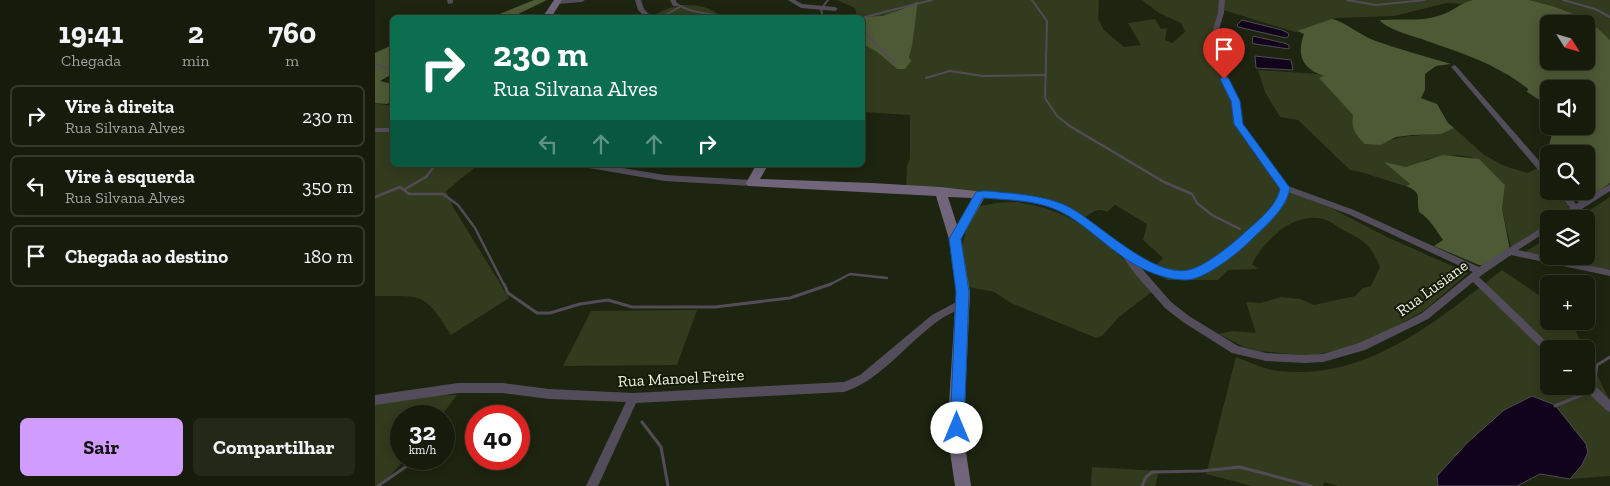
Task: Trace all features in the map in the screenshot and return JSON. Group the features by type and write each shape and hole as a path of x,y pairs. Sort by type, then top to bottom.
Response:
{"street":[{"path":"548,15 558,1 582,0"},
{"path":"638,0 641,10 647,15"},
{"path":"791,0 801,6 835,9"},
{"path":"1222,0 1221,13 1213,38 1215,57 1234,96 1239,124 1285,188 1351,212 1477,274 1540,340"},
{"path":"1454,67 1540,167"},
{"path":"375,130 390,130"},
{"path":"601,167 665,178 940,191 1022,198 1052,204 1064,209 1090,225 1124,252 1160,271 1187,275 1203,269 1241,243 1283,200 1285,188"},
{"path":"752,183 761,167"},
{"path":"1572,210 1610,187"},
{"path":"940,191 955,239 963,292 961,303 957,428 963,486"},
{"path":"955,239 980,195"},
{"path":"1568,200 1575,208"},
{"path":"945,211 970,211"},
{"name":"Rua Lusiane","path":"1124,252 1159,296 1186,319 1236,350 1266,357 1291,360 1323,358 1377,341 1425,316 1477,274 1540,232"},
{"path":"1510,252 1610,273"},
{"name":"Rua Manoel Freire","path":"375,400 458,388 530,390 549,394 633,398 850,386 864,378 935,318 961,303"},
{"path":"1595,393 1610,407"},
{"path":"592,486 633,398"}],"green space":[{"path":"534,0 547,0 516,15 497,15"},
{"path":"837,0 1099,0 1098,19 1104,30 1124,47 1141,45 1128,23 1155,19 1161,29 1167,28 1165,40 1172,43 1185,32 1181,23 1159,13 1142,0 1473,0 1463,4 1447,3 1394,16 1337,18 1295,32 1223,10 1212,38 1215,57 1236,111 1239,127 1284,181 1289,192 1331,208 1387,237 1468,273 1425,310 1395,327 1356,345 1312,356 1259,351 1244,347 1219,334 1232,331 1256,333 1246,302 1261,303 1281,297 1300,299 1314,305 1355,296 1363,288 1371,286 1380,267 1370,248 1362,240 1328,221 1314,218 1303,219 1282,229 1265,245 1252,264 1258,269 1228,270 1218,280 1167,280 1151,270 1163,258 1143,240 1147,224 1115,205 1107,212 1098,210 1085,217 1041,199 1005,194 906,188 907,166 910,158 910,115 865,112 865,45 877,52 897,69 909,57 918,2 889,14 873,17 857,15 855,8"},
{"path":"1473,0 1529,0 1576,15 1540,15 1540,70 1595,70 1595,26 1610,40 1610,183 1595,194 1595,145 1549,145 1552,135 1595,135 1595,80 1540,80 1540,100 1527,92 1528,89 1516,80 1492,66 1467,55 1397,31 1380,20 1431,18 1443,15"},
{"path":"1529,0 1610,0 1610,40 1595,26 1595,15 1574,15"},
{"path":"918,1 909,57 911,61 905,69 897,69 877,52 865,45 865,17 882,16 903,9"},
{"path":"680,5 697,6 706,8 719,15 653,15"},
{"path":"1332,19 1373,40 1451,64 1436,66 1425,74 1425,90 1421,98 1437,104 1448,123 1454,128 1441,134 1396,137 1381,145 1365,144 1354,131 1353,115 1319,78 1324,76 1311,70 1303,61 1301,55 1304,34 1297,31"},
{"path":"390,46 390,75 380,81 390,84 390,102 387,104 375,103 375,53"},
{"path":"1258,70 1324,76 1320,79 1381,145 1390,140 1408,136 1435,134 1454,128 1483,154 1502,165 1527,173 1538,168 1540,170 1540,200 1564,200 1570,209 1540,210 1540,229 1511,248 1502,208 1505,185 1479,160 1457,155 1427,159 1415,166 1406,167 1386,163 1410,184 1406,186 1350,170 1298,120 1280,117 1265,92"},
{"path":"375,103 390,106 390,167 476,167 446,191 453,207 509,298 451,335 435,311 421,299 404,296 375,296"},
{"path":"1443,155 1479,159 1505,185 1502,208 1511,256 1501,255 1491,265 1479,265 1434,246 1443,240 1429,221 1419,212 1417,193 1406,186 1410,184 1384,162 1406,167"},
{"path":"1610,197 1610,272 1580,265 1595,265 1595,210 1590,210"},
{"path":"1577,200 1586,200 1580,204"},
{"path":"1017,202 1061,214 1094,233 1123,258 1154,290 1119,317 1102,336 1096,338 1011,303 994,292 964,286 962,246 966,230 976,207 996,203"},
{"path":"1540,243 1540,256 1525,252"},
{"path":"1502,270 1540,296 1540,330 1575,330 1580,340 1540,340 1540,395 1595,395 1595,371 1610,401 1610,476 1570,479 1582,465 1588,452 1585,444 1555,405 1532,396 1504,410 1467,443 1437,476 1438,486 1338,486 1324,482 1323,486 1252,486 1206,474 1236,357 1279,371 1311,372 1342,366 1371,357 1399,343 1427,327"},
{"path":"697,310 677,365 563,366 591,311"},
{"path":"457,395 449,405 390,405 390,470 395,470 381,486 375,486 375,396"},
{"path":"1092,467 1159,471 1155,486 1091,486"}],"shaded area":[{"path":"1242,20 1282,30 1288,33 1289,36 1286,38 1238,27 1237,25"},
{"path":"1253,36 1284,43 1289,45 1289,49 1252,43"},
{"path":"1255,56 1291,60 1293,70 1256,68"},
{"path":"1532,396 1555,405 1586,444 1588,452 1582,465 1570,479 1540,474 1517,486 1438,486 1437,476 1467,443 1504,410"}],"waterway":[{"path":"672,0 681,6"},
{"path":"822,15 821,9 828,0"},
{"path":"865,17 932,0"},
{"path":"1032,0 1047,21 1045,98 1057,116 1070,126"},
{"path":"1347,0 1376,5 1425,0"},
{"path":"1563,0 1595,9 1610,17"},
{"path":"665,15 681,6"},
{"path":"681,6 692,11 715,15"},
{"path":"865,33 894,62"},
{"path":"375,63 390,70"},
{"path":"926,78 950,71 983,76 1045,75"},
{"path":"1068,125 1164,182 1192,194 1197,203 1212,215 1240,229"},
{"path":"405,189 426,177 434,167"},
{"path":"375,197 400,187 409,194 443,194 458,205 475,228 504,285"},
{"path":"831,284 850,274 887,278"},
{"path":"504,284 508,293 537,313 550,313 580,304 608,300 632,307 715,307 790,298 831,284"},
{"path":"1595,379 1597,365 1610,357"},
{"path":"1555,406 1582,395"},
{"path":"642,422 661,447 668,486"},
{"path":"1142,486 1146,477 1152,472 1202,471 1240,467 1311,486"},
{"path":"378,486 401,470"}],"route":[{"path":"957,428 963,292 955,239 964,220 980,195 1022,198 1052,204 1064,209 1090,225 1124,252 1160,271 1187,275 1203,269 1241,243 1263,222 1283,200 1285,188 1239,124 1236,101 1224,79"}]}
